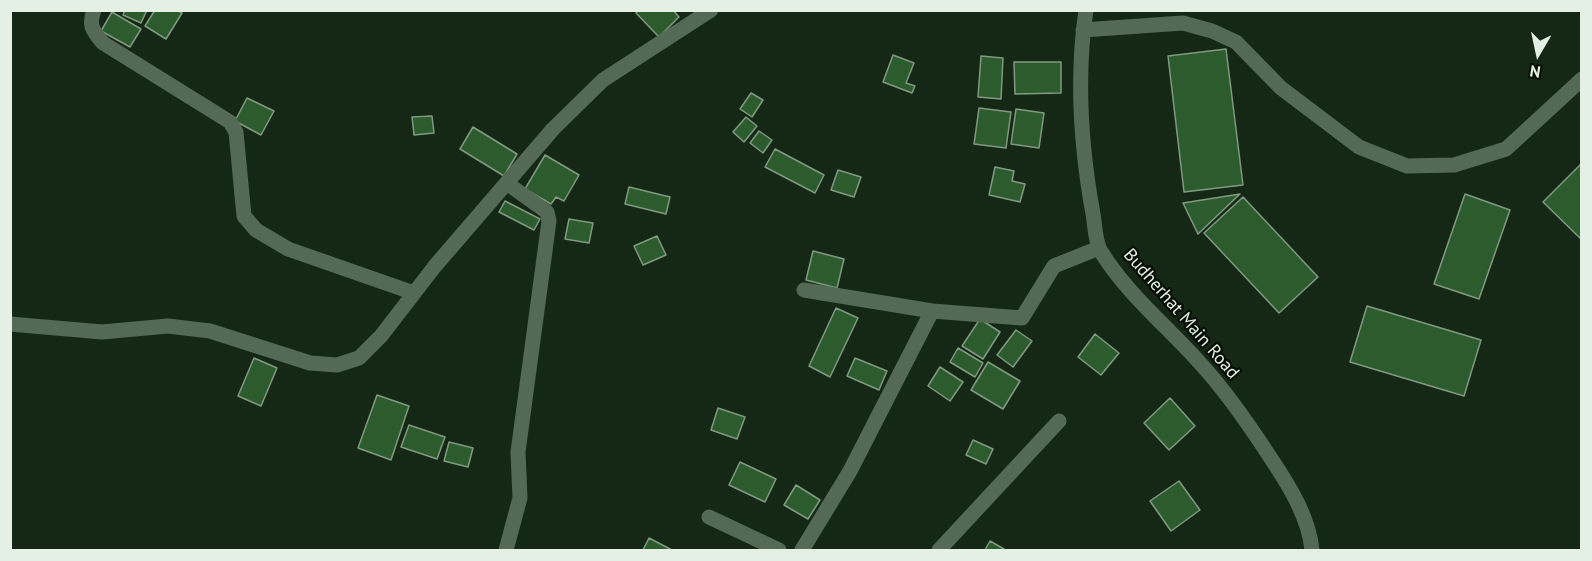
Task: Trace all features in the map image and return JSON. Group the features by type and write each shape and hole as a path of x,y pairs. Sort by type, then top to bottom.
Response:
{"street":[{"path":"94,10 91,29 103,43 230,122 235,128 244,216 256,230 288,249 414,292"},
{"path":"10,324 102,333 168,326 210,331 310,363 337,365 359,358 381,336 435,266 553,129 603,80 711,10"},
{"name":"Budherhat Main Road","path":"1086,10 1083,30 1082,103 1085,166 1099,248 1133,294 1200,363 1243,416 1286,480 1311,533 1312,550"},
{"path":"1083,30 1183,23 1212,31 1236,42 1281,88 1359,147 1407,166 1454,165 1506,149 1581,79"},
{"path":"506,550 520,498 518,452 549,221 547,212 508,184"},
{"path":"804,290 932,311 1022,318 1054,266 1099,248"},
{"path":"802,550 850,471 932,311"},
{"path":"939,550 1059,421"},
{"path":"709,517 779,550"}],"building":[{"path":"125,10 147,10 141,23 123,15"},
{"path":"155,10 177,10 182,13 166,39 145,26"},
{"path":"639,10 673,10 679,17 659,37 636,13"},
{"path":"112,12 141,29 130,47 101,31"},
{"path":"1226,49 1243,185 1184,192 1168,56"},
{"path":"893,55 914,63 906,83 915,86 912,93 883,82"},
{"path":"981,56 1003,58 1001,99 978,97"},
{"path":"1014,62 1061,62 1061,93 1015,94"},
{"path":"751,93 763,100 752,117 740,109"},
{"path":"247,98 274,111 261,135 235,121"},
{"path":"979,108 1011,112 1006,148 974,144"},
{"path":"1016,109 1044,113 1039,148 1011,144"},
{"path":"432,116 434,133 414,135 412,117"},
{"path":"746,117 757,126 744,142 733,132"},
{"path":"473,127 517,154 504,176 460,149"},
{"path":"759,131 772,140 763,153 750,143"},
{"path":"775,149 824,175 815,193 765,167"},
{"path":"545,155 579,175 564,201 556,197 551,204 525,189"},
{"path":"1582,164 1582,240 1543,202"},
{"path":"995,167 1014,171 1012,181 1025,184 1020,202 989,195"},
{"path":"838,170 861,177 854,197 831,190"},
{"path":"629,187 670,197 666,214 625,204"},
{"path":"1240,194 1198,234 1183,203"},
{"path":"1465,194 1510,210 1479,299 1434,284"},
{"path":"1243,197 1318,277 1279,313 1204,233"},
{"path":"505,201 540,219 534,230 499,212"},
{"path":"569,219 593,223 589,243 565,239"},
{"path":"657,236 666,255 643,265 634,246"},
{"path":"813,251 844,259 837,288 806,280"},
{"path":"1367,306 1481,340 1464,396 1350,362"},
{"path":"836,308 858,318 830,377 809,366"},
{"path":"980,319 1000,332 983,359 962,346"},
{"path":"1016,330 1032,341 1013,367 997,355"},
{"path":"1095,334 1119,353 1101,375 1078,357"},
{"path":"958,348 983,363 975,377 950,362"},
{"path":"254,358 277,368 261,406 238,396"},
{"path":"855,358 887,371 879,390 847,376"},
{"path":"988,362 1020,381 1003,409 971,390"},
{"path":"940,367 963,382 950,401 928,386"},
{"path":"377,395 409,406 391,460 358,448"},
{"path":"1170,398 1195,426 1169,450 1144,423"},
{"path":"718,408 745,417 737,439 711,430"},
{"path":"409,425 445,437 437,459 401,447"},
{"path":"973,440 993,449 986,464 966,455"},
{"path":"449,442 473,448 468,467 444,461"},
{"path":"740,462 776,479 765,502 729,485"},
{"path":"1179,481 1200,510 1171,531 1150,501"},
{"path":"796,485 820,500 808,519 784,505"},
{"path":"649,538 672,550 643,550"},
{"path":"990,541 1004,549 985,550"}]}
